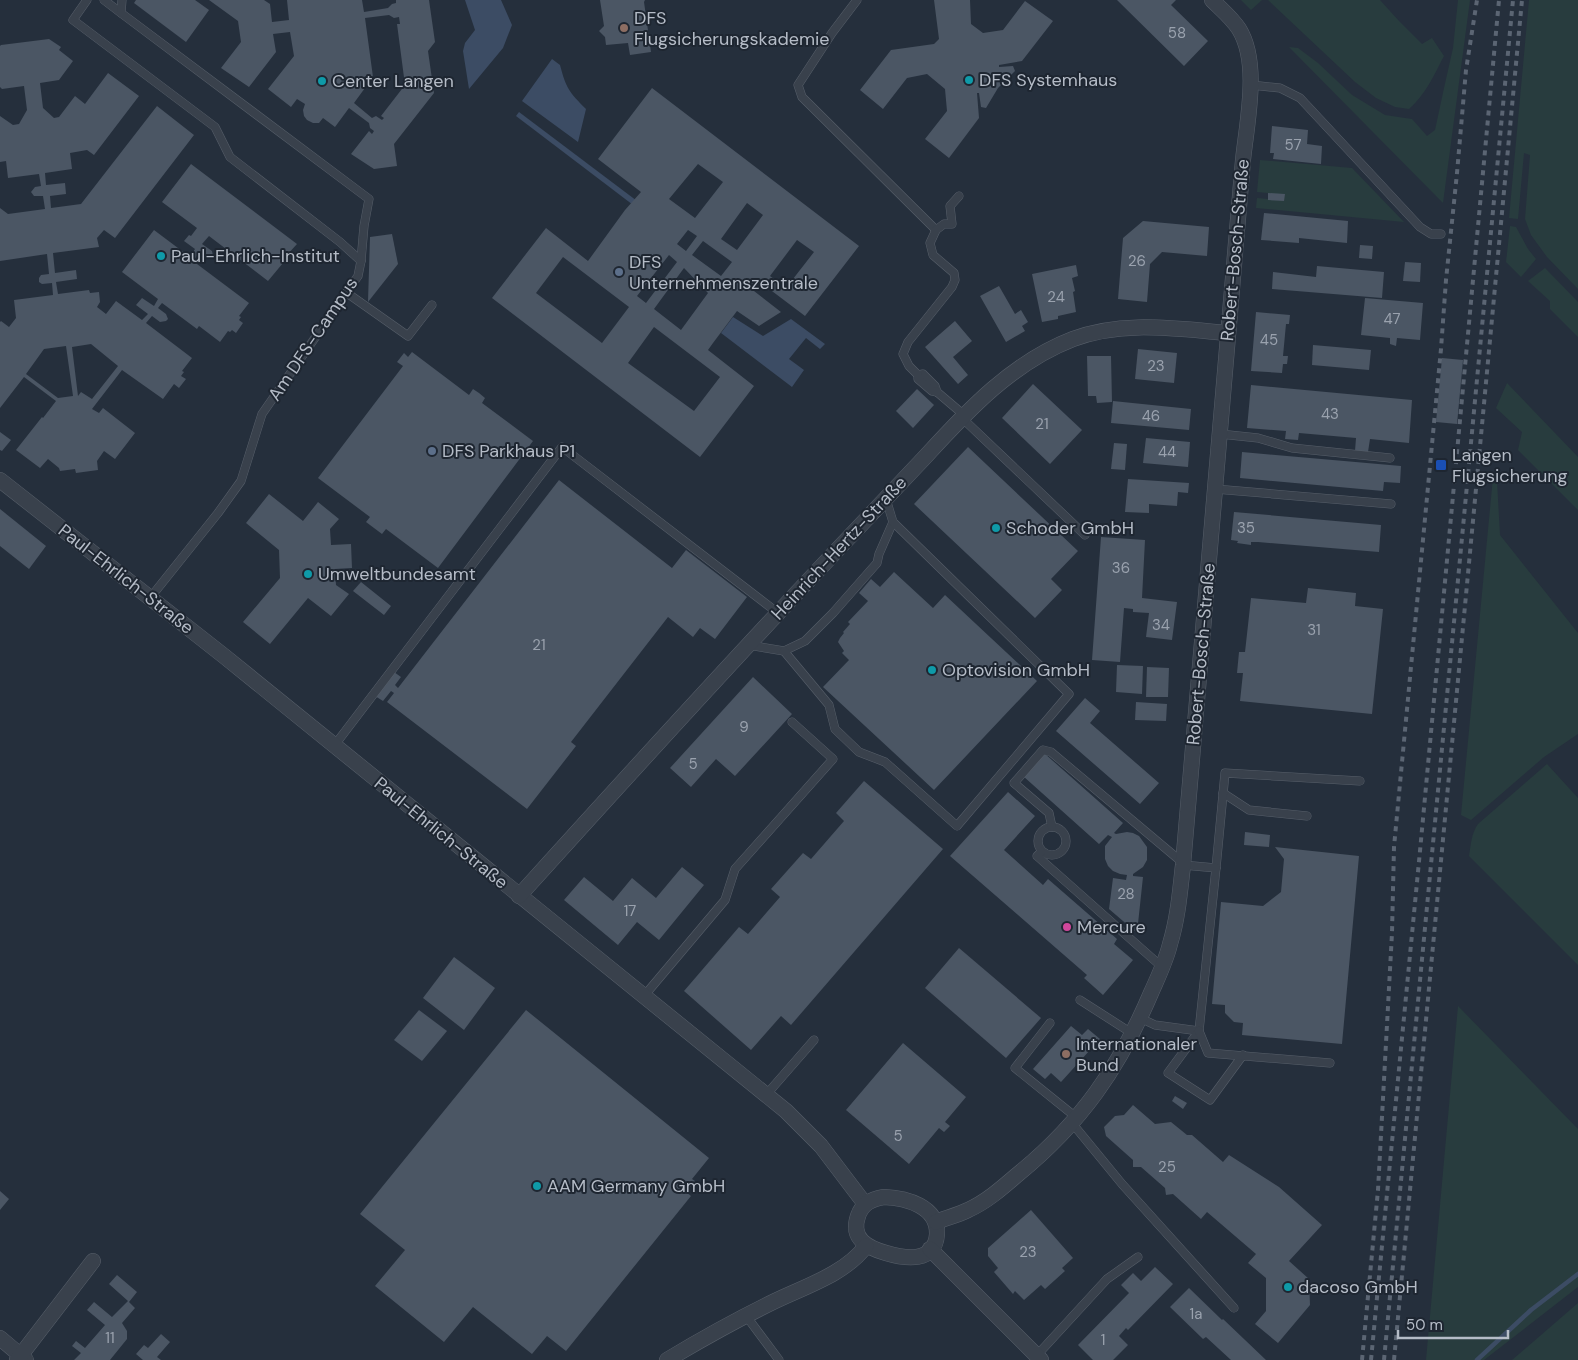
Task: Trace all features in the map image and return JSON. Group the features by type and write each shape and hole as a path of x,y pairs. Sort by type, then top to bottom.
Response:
{"street":[{"name":"Robert-Bosch-Straße","path":"936,1222 968,1210 984,1201 1036,1160 1075,1120 1098,1092 1133,1034 1170,945 1183,864 1251,85 1248,50 1239,29 1212,0"},
{"name":"Heinrich-Hertz-Straße","path":"520,896 748,645 963,417 998,385 1032,360 1071,340 1090,333 1136,327 1228,333"},
{"name":"Paul-Ehrlich-Straße","path":"0,480 224,656 766,1095 802,1126 821,1146 865,1204"},
{"path":"884,1197 901,1200 924,1208 932,1215 936,1222 937,1236 930,1250 919,1257 907,1258 866,1246 860,1239 857,1226 859,1212 865,1204 876,1198 884,1197"},
{"path":"667,1360 746,1316 840,1269 859,1256 866,1246"},
{"path":"930,1250 1038,1357"},
{"path":"0,1338 21,1358 93,1261"}],"lane":[{"path":"76,0 85,3"},
{"path":"104,0 369,199 360,261"},
{"path":"121,13 122,0"},
{"path":"857,0 832,33 798,85 802,97 936,230"},
{"name":"Am DFS-Campus","path":"85,3 73,20 215,127 230,156 340,242 360,261 358,276 262,414 241,482 150,598"},
{"path":"1251,85 1280,88 1300,98 1420,228 1431,234 1441,234"},
{"path":"959,196 950,206 952,224 944,224 936,230 930,243 933,255 954,274 952,287 908,342 904,354 909,366 918,375 918,379 932,391 937,392 1085,535"},
{"path":"347,292 408,336 432,305"},
{"path":"1220,434 1258,438 1292,448 1390,458"},
{"path":"334,746 562,447 778,613"},
{"path":"1215,488 1391,504"},
{"path":"784,651 828,705 835,729 859,752 885,762 957,826 1069,694 893,522 886,499"},
{"path":"748,645 784,651 805,641 833,613 877,563 893,522"},
{"path":"644,996 725,900 735,869 833,759 792,722"},
{"path":"1052,827 1049,813 1014,783 1043,750 1051,752 1183,864 1216,868"},
{"path":"1330,1063 1208,1052 1199,1031 1225,773 1360,781"},
{"path":"1223,793 1250,810 1307,816"},
{"path":"1057,828 1064,834 1066,840 1063,851 1055,856 1042,852 1038,844 1038,837 1044,829 1057,828"},
{"path":"1042,852 1037,856 1162,967"},
{"path":"1080,1000 1133,1034"},
{"path":"1140,1018 1156,1025 1199,1031"},
{"path":"1050,1023 1015,1068 1075,1120 1122,1184 1234,1308"},
{"path":"1199,1031 1168,1073 1210,1100 1243,1056"},
{"path":"766,1095 814,1040"},
{"path":"1038,1357 1107,1279 1138,1256"},
{"path":"746,1316 778,1360"}],"green space":[{"path":"1241,0 1262,0 1251,10"},
{"path":"1268,0 1380,0 1422,44 1432,38 1444,56 1429,84 1415,103 1409,109 1395,107 1376,98 1355,82"},
{"path":"1458,0 1470,0 1443,203 1289,47 1298,48 1318,63 1352,95 1385,115 1412,119 1427,136 1435,130 1453,48"},
{"path":"1529,0 1578,0 1578,289 1547,257 1531,235 1525,219 1530,155 1524,153 1518,219 1509,218"},
{"path":"1260,160 1352,168 1404,222 1256,208 1257,198 1268,199 1268,193 1257,192"},
{"path":"1510,226 1516,227 1536,259 1521,277 1506,262"},
{"path":"1545,268 1578,302 1578,337 1550,309 1550,301 1528,281"},
{"path":"1507,383 1578,457 1578,510 1518,450 1522,432 1496,408"},
{"path":"1493,477 1497,481 1500,535 1578,633 1578,734 1544,757 1471,820 1461,815"},
{"path":"1547,764 1578,798 1578,965 1469,856 1473,836 1478,824"},
{"path":"1458,1006 1578,1129 1578,1287 1484,1360 1426,1360"},
{"path":"1578,1303 1578,1360 1512,1360"}],"water":[{"path":"465,0 501,0 512,25 503,48 469,89 463,51 465,43 475,30"},
{"path":"552,59 560,65 569,89 586,109 578,142 522,101"},
{"path":"519,112 645,207 641,211 516,116"},
{"path":"733,317 763,336 791,319 825,344 820,349 806,338 789,359 804,370 792,387 721,333"}],"building":[{"path":"136,0 195,0 209,10 186,42 134,3"},
{"name":"Center Langen","path":"209,0 264,0 270,4 272,22 289,20 287,0 362,0 364,12 388,8 396,3 396,0 429,0 435,42 428,51 434,93 394,144 397,166 374,169 351,154 369,131 372,134 374,131 370,128 369,123 349,108 335,127 323,118 319,123 313,123 304,116 305,104 297,99 291,107 268,89 294,56 290,32 273,34 276,52 249,87 221,68 241,42 238,21","holes":["389,15 394,18 399,17 400,24 397,24 405,85 381,116 384,118 382,120 376,116 372,118 354,103 373,77 365,18"]},
{"name":"DFS Flugsicherungskademie","path":"600,0 645,0 651,52 630,55 628,43 606,45 605,37 599,31 604,26"},
{"name":"DFS Systemhaus","path":"934,0 970,0 971,24 983,33 1003,30 1025,1 1053,21 1022,61 999,65 999,67 1013,66 1015,71 998,88 986,108 981,107 979,93 977,93 979,118 949,158 925,139 947,111 945,89 927,74 907,78 883,109 860,90 891,50 934,44 939,39"},
{"path":"1117,0 1176,0 1171,5 1208,41 1184,66"},
{"name":"Paul-Ehrlich-Institut","path":"49,39 61,47 59,50 73,61 59,80 40,83 43,108 54,118 59,117 75,96 85,104 108,73 139,96 94,155 87,150 70,153 72,169 45,173 46,185 65,183 66,194 50,196 51,208 81,204 157,106 194,135 115,238 104,230 97,238 99,247 53,253 55,273 76,270 77,279 56,282 58,294 89,290 90,293 99,292 100,302 97,307 106,314 116,301 142,320 148,314 136,305 142,298 154,306 158,299 122,272 154,230 190,257 195,249 184,241 197,228 162,202 191,164 297,244 268,281 209,236 202,244 212,251 213,256 210,259 206,259 199,253 193,261 249,303 239,316 241,317 239,320 243,323 236,333 232,330 228,331 220,342 199,326 197,329 162,303 158,308 166,314 168,319 160,322 152,316 146,323 192,358 182,371 184,372 181,376 186,379 179,388 174,384 163,399 122,370 92,409 99,413 103,408 135,433 115,459 104,451 97,461 98,470 76,473 75,469 60,471 48,459 40,468 16,450 56,401 24,377 0,408 0,322 9,327 16,318 14,300 53,295 52,283 42,284 39,282 41,275 49,274 47,254 0,261 0,208 8,214 45,209 43,196 34,196 31,192 35,187 41,186 39,174 8,178 6,161 0,162 0,116 13,125 19,124 27,110 24,86 2,89 0,87 1,45","holes":["91,344 118,366 92,399 81,392 78,396 72,347","66,346 73,396 58,398 26,374 44,349"]},
{"name":"DFS Unternehmenszentrale","path":"652,88 859,246 805,316 760,282 754,291 781,312 759,326 737,311 708,350 754,386 700,457 492,298 546,228 588,261 625,210 641,192 598,159","holes":["698,164 723,182 695,218 669,199","747,203 763,215 737,250 721,239","688,230 697,236 686,251 677,244","797,240 814,252 786,288 770,276","703,241 732,262 721,276 692,255","669,255 677,262 646,303 637,296","563,257 629,307 602,343 536,293","684,268 708,293 681,330 654,309","654,327 720,377 694,411 628,363"]},
{"path":"1272,126 1308,130 1307,144 1322,146 1321,164 1273,159 1274,153 1270,153"},
{"path":"1268,193 1285,194 1284,201 1268,200"},
{"path":"1264,213 1348,221 1347,243 1299,238 1299,243 1261,240"},
{"path":"1143,221 1209,227 1207,256 1162,252 1150,264 1147,302 1118,299 1123,238"},
{"path":"392,234 398,264 368,302 370,237"},
{"path":"1360,245 1373,246 1372,259 1359,258"},
{"path":"1405,262 1421,263 1420,282 1403,281"},
{"path":"1076,265 1078,276 1072,278 1076,312 1058,316 1058,319 1042,322 1032,274"},
{"path":"1317,266 1384,272 1382,298 1272,289 1273,272 1316,277"},
{"path":"999,286 1015,314 1021,310 1028,322 1022,326 1025,331 1006,342 980,296"},
{"path":"1365,298 1423,303 1420,340 1397,338 1396,346 1390,344 1390,338 1361,335"},
{"path":"1256,312 1290,315 1289,324 1286,324 1283,356 1288,356 1287,364 1283,364 1282,373 1251,371"},
{"path":"955,321 972,341 953,357 968,375 958,384 925,347"},
{"path":"1313,345 1371,350 1369,370 1312,365"},
{"path":"1138,349 1177,353 1174,383 1135,379"},
{"name":"DFS Parkhaus P1","path":"412,352 469,395 473,389 479,393 485,398 482,403 533,441 438,568 386,529 382,534 366,522 370,517 318,478 403,366 397,362 404,353 408,357"},
{"path":"1087,356 1111,356 1112,402 1097,403 1096,396 1088,396"},
{"path":"1442,358 1463,360 1457,424 1436,422"},
{"path":"1033,384 1082,430 1050,464 1002,418"},
{"path":"1251,385 1412,400 1409,443 1370,439 1368,452 1355,451 1356,438 1299,433 1298,440 1285,439 1286,431 1247,428"},
{"path":"917,389 934,405 913,428 896,411"},
{"path":"1113,401 1191,409 1189,430 1111,423"},
{"path":"0,432 11,440 2,451 0,450"},
{"path":"1146,438 1190,442 1188,467 1143,463"},
{"path":"1114,443 1127,444 1125,470 1111,469"},
{"name":"Schoder GmbH","path":"968,447 1078,551 1051,579 1062,590 1035,618 914,504"},
{"path":"1242,452 1401,466 1400,483 1384,482 1383,491 1240,478"},
{"path":"1128,479 1189,483 1188,493 1178,492 1177,506 1149,504 1149,513 1125,512"},
{"path":"559,480 672,568 686,550 747,597 715,639 700,628 693,637 668,617 571,742 576,746 527,809 387,702 394,693 391,691 383,701 375,696 394,672 401,677 395,685 398,688"},
{"name":"Umweltbundesamt","path":"269,494 303,521 318,502 339,519 330,529 331,545 351,544 352,568 335,569 336,585 349,594 331,616 308,598 270,644 243,622 280,578 279,550 246,523"},
{"path":"0,509 46,546 29,569 0,546"},
{"path":"1234,512 1381,525 1379,552 1258,542 1251,542 1251,545 1237,543 1238,541 1231,540"},
{"path":"1101,537 1145,540 1142,598 1177,602 1172,640 1146,637 1149,613 1133,612 1133,609 1124,608 1120,662 1092,660"},
{"name":"Optovision GmbH","path":"894,572 933,608 945,595 1037,681 934,790 823,687 849,660 842,653 844,651 838,642 850,624 848,622 868,601 859,593 871,579 880,587"},
{"path":"361,582 391,606 384,615 353,591"},
{"path":"1308,588 1356,593 1355,606 1383,609 1372,714 1240,701 1243,673 1237,673 1239,652 1245,652 1251,598 1306,603"},
{"path":"1117,665 1143,666 1142,694 1116,692"},
{"path":"1147,667 1169,668 1168,697 1146,697"},
{"path":"753,677 792,714 735,776 716,759 691,787 670,768"},
{"path":"1085,698 1100,711 1090,723 1159,783 1140,804 1056,731"},
{"path":"1136,702 1167,704 1166,721 1135,720"},
{"path":"1044,753 1123,823 1114,833 1133,833 1139,836 1147,847 1147,860 1143,867 1133,874 1133,876 1143,877 1137,933 1109,909 1113,878 1126,880 1127,875 1113,871 1105,859 1105,846 1112,837 1108,835 1099,844 1023,776"},
{"path":"864,781 943,849 791,1025 781,1016 751,1050 684,991 739,927 748,934 780,897 771,889 803,853 811,859 844,821 836,813"},
{"path":"1008,792 1035,816 1004,850 1043,885 1048,879 1117,939 1114,944 1133,960 1103,995 1084,978 1087,975 950,856"},
{"path":"1245,832 1270,835 1269,847 1244,845"},
{"path":"1275,847 1359,856 1342,1044 1242,1035 1243,1023 1234,1022 1225,1013 1225,1005 1212,1004 1221,902 1263,906 1281,892 1284,859"},
{"path":"682,867 704,885 659,940 637,922 618,945 564,900 584,877 613,901 632,878 656,898"},
{"path":"959,948 1041,1018 1006,1058 925,988"},
{"path":"454,957 495,988 464,1030 423,998"},
{"path":"419,1010 447,1031 422,1061 394,1040"},
{"name":"AAM Germany GmbH","path":"526,1010 709,1158 692,1179 695,1181 686,1192 691,1196 566,1351 547,1336 532,1354 473,1307 444,1342 375,1286 405,1250 360,1214"},
{"name":"Internationaler Bund","path":"1071,1026 1082,1035 1088,1029 1100,1039 1061,1082 1051,1073 1045,1079 1033,1069"},
{"path":"903,1043 966,1097 945,1122 950,1126 944,1132 939,1128 909,1164 846,1110"},
{"path":"1175,1096 1187,1103 1183,1109 1172,1101"},
{"path":"1133,1105 1155,1124 1171,1122 1187,1135 1192,1135 1223,1162 1229,1155 1279,1187 1322,1225 1289,1261 1309,1279 1310,1305 1278,1343 1255,1324 1266,1311 1266,1278 1248,1263 1256,1254 1207,1212 1201,1219 1173,1194 1166,1195 1165,1188 1141,1167 1133,1167 1133,1160 1106,1136 1104,1127 1115,1116 1124,1115"},
{"path":"0,1191 9,1199 0,1210"},
{"path":"1031,1210 1073,1258 1062,1268 1065,1271 1045,1289 1041,1285 1024,1300 1015,1291 1013,1294 994,1272 998,1268 988,1256 988,1248"},
{"path":"1155,1267 1173,1284 1128,1330 1126,1328 1119,1336 1128,1345 1113,1360 1093,1360 1078,1345 1129,1293 1121,1285 1133,1273 1141,1281"},
{"path":"117,1275 137,1292 129,1302 135,1308 122,1323 127,1331 127,1339 110,1360 74,1360 81,1353 72,1346 76,1341 85,1348 105,1325 87,1310 94,1302 112,1317 128,1301 109,1284"},
{"path":"1189,1288 1266,1360 1231,1360 1206,1337 1203,1339 1170,1307"},
{"path":"161,1334 170,1342 157,1357 161,1360 143,1360 136,1354 144,1345 148,1348"}],"waterway":[{"path":"1477,1360 1531,1310 1578,1274"}],"railway":[{"path":"1362,1360 1378,1190 1392,933 1394,847 1466,70 1477,0"},
{"path":"1371,1360 1499,0"},
{"path":"1384,1360 1513,0"},
{"path":"1394,1360 1522,0"}],"place":[{"name":"DFS Flugsicherungskademie","path":"624,28"},
{"name":"DFS Systemhaus","path":"969,80"},
{"name":"Center Langen","path":"322,81"},
{"name":"Paul-Ehrlich-Institut","path":"161,256"},
{"name":"DFS Unternehmenszentrale","path":"619,272"},
{"name":"DFS Parkhaus P1","path":"432,451"},
{"name":"Langen Flugsicherung","path":"1441,465"},
{"name":"Schoder GmbH","path":"996,528"},
{"name":"Umweltbundesamt","path":"308,574"},
{"name":"Optovision GmbH","path":"932,670"},
{"name":"Mercure","path":"1067,927"},
{"name":"Internationaler Bund","path":"1066,1054"},
{"name":"AAM Germany GmbH","path":"537,1186"},
{"name":"dacoso GmbH","path":"1288,1287"}]}
